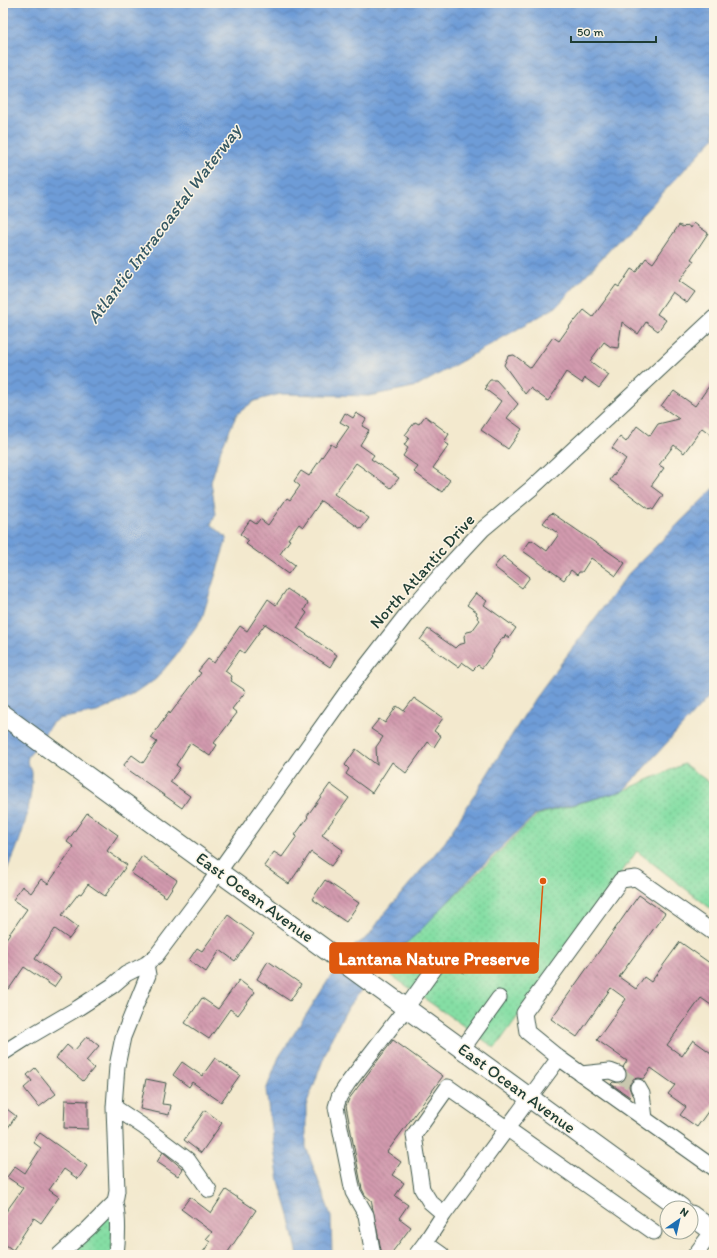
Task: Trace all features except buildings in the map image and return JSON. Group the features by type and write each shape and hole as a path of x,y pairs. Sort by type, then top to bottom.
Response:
{"main road":[{"name":"East Ocean Avenue","path":"3,715 670,1200"},
{"path":"699,1221 714,1232"}],"street":[{"name":"North Atlantic Drive","path":"3,1053 78,1008 112,986 126,974 146,964 156,956 219,871 353,683 406,615 444,571 483,529 532,488 714,318"},
{"path":"714,933 636,878 621,880 524,1013 527,1032 559,1058 714,1168"},
{"path":"373,1255 366,1214 353,1192 336,1107 342,1092 442,958"},
{"path":"116,1255 118,1214 115,1202 117,1191 114,1107 117,1066 123,1037 148,975 146,964"},
{"path":"463,1048 498,998"},
{"path":"442,1255 420,1249 559,1058"},
{"path":"581,1074 610,1071 618,1074"},
{"path":"444,1214 430,1202 422,1189 414,1135 448,1087 654,1232"},
{"path":"638,1087 642,1094 645,1119"},
{"path":"114,1107 144,1127 188,1160 209,1190"},
{"path":"59,1255 115,1202"},
{"path":"695,1255 714,1232"}],"path":[{"path":"463,973 470,962 476,958 486,955 494,956 498,962 504,963 508,960 511,953 508,948 501,946 496,948 494,956"}],"green space":[{"path":"684,764 714,786 714,911 637,851 495,1048 381,968 537,815 623,791"},
{"path":"113,1209 112,1255 66,1255"}],"water":[{"name":"Atlantic Intracoastal Waterway","path":"3,3 714,3 714,138 556,307 418,386 369,396 281,394 254,401 237,414 221,449 211,482 216,514 211,524 227,538 202,618 176,655 156,679 127,699 97,712 58,719 52,723 28,757 27,762 32,773 30,798 19,841 9,866 3,876"},
{"path":"714,488 714,691 623,791 536,814 479,869 418,933 380,966 348,1007 330,1041 306,1106 306,1147 331,1216 332,1255 298,1255 290,1219 279,1181 266,1090 279,1057 329,979 354,946 368,937 384,914 445,842 535,698 629,573"}],"tunnel":[{"path":"618,1074 638,1087"}],"place":[{"name":"Lantana Nature Preserve","path":"543,881"}]}
